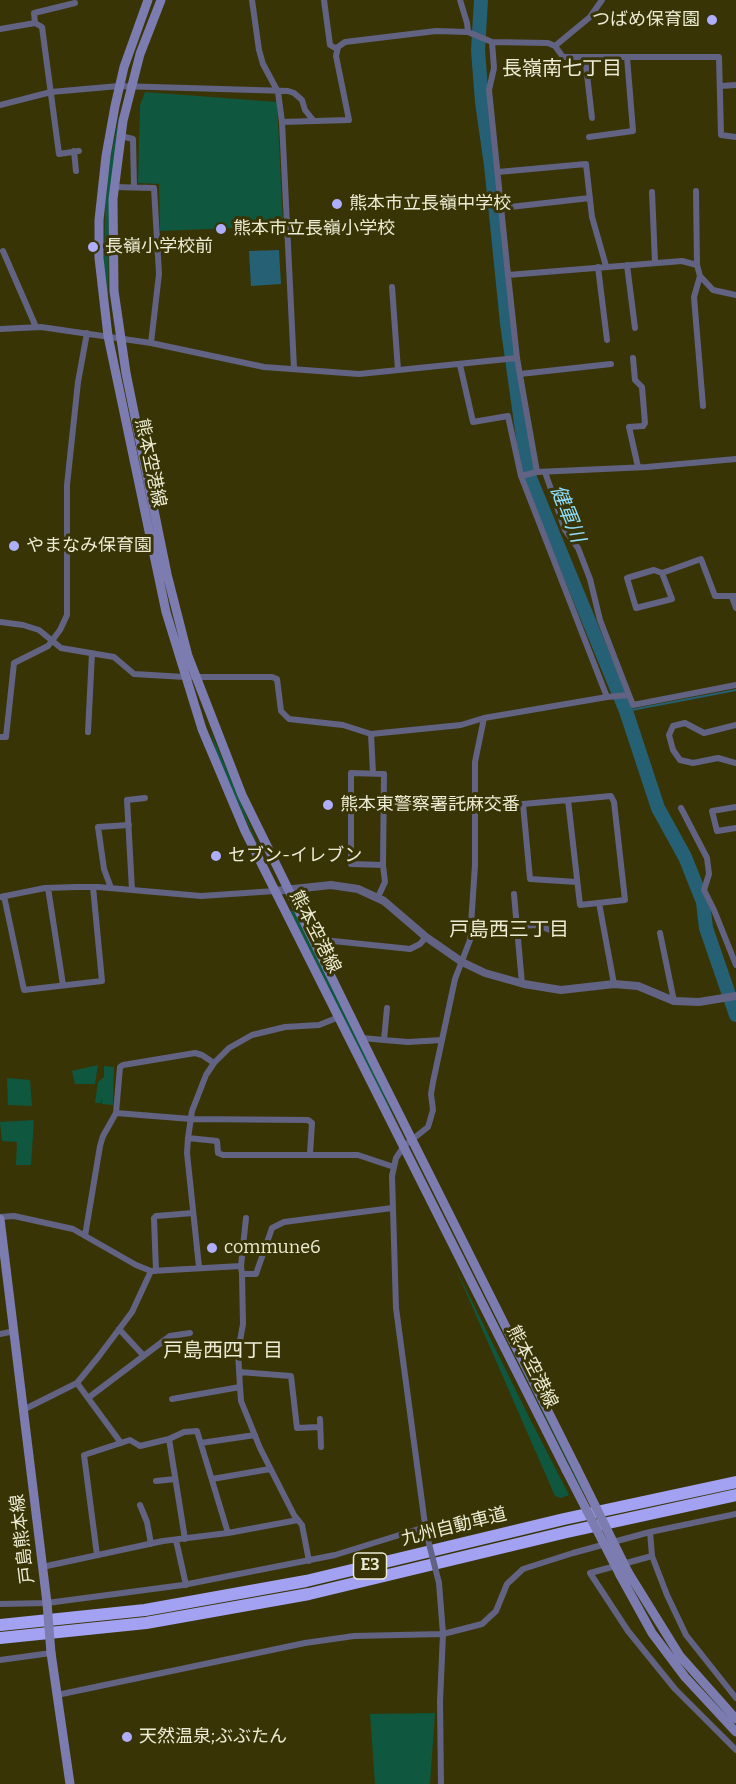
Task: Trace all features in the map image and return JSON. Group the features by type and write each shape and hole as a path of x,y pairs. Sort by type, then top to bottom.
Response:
{"highway":[{"name":"九州自動車道","path":"0,1625 145,1610 306,1581 564,1519 736,1482"},
{"name":"九州自動車道","path":"0,1638 147,1623 288,1598 567,1532 736,1495"}],"main road":[{"name":"熊本空港線","path":"148,0 119,86 109,139 99,220 101,289 108,336 161,592 190,677 213,759 275,891 339,1017 408,1142 576,1467 652,1633 686,1677 736,1732"},
{"name":"熊本空港線","path":"160,0 131,85 121,136 112,199 114,291 119,338 190,677 242,795 362,1038 408,1142 566,1470 624,1573 680,1656 736,1719"},
{"name":"戸島熊本線","path":"0,1218 47,1602 51,1653 70,1784"}],"street":[{"path":"252,0 259,50 263,64 278,92 282,122 294,368"},
{"path":"324,0 330,45 337,49"},
{"path":"460,0 468,32"},
{"path":"555,46 590,17 602,0"},
{"path":"35,23 34,13 75,3"},
{"path":"0,29 35,23 42,27 59,154 76,151 76,171"},
{"path":"282,122 349,120 336,56 337,49 345,42 436,31 468,32 492,42 548,43 555,46 563,57 719,57 721,135 736,137"},
{"path":"492,42 494,68 489,90 508,275 517,358 537,472"},
{"path":"585,57 592,118"},
{"path":"589,137 633,131 627,57"},
{"path":"0,105 51,92 131,85 278,92 294,93 302,100 305,111 313,120"},
{"path":"721,86 736,85"},
{"path":"121,136 133,139 134,188"},
{"path":"498,172 586,164 592,217 606,267"},
{"path":"114,187 154,188 159,274 151,343"},
{"path":"696,191 697,265 700,276 713,290 736,295"},
{"path":"652,192 655,262"},
{"path":"501,208 590,198"},
{"path":"3,250 36,327"},
{"path":"508,275 655,262 682,261 697,265"},
{"path":"627,265 634,328"},
{"path":"598,267 607,340"},
{"path":"700,276 694,297 704,406"},
{"path":"392,287 398,370"},
{"path":"0,329 36,327 87,333 151,343 264,367 359,374 517,358"},
{"path":"0,737 6,737 14,663 48,646 67,615 67,485 78,382 87,333"},
{"path":"633,358 635,380 642,387 645,423 643,426 629,427 638,467"},
{"path":"520,374 611,364"},
{"path":"460,365 473,422 508,416 520,476 607,696"},
{"path":"520,476 537,472 736,459"},
{"path":"545,472 565,530 578,548 590,579 600,620 633,705 736,685"},
{"path":"662,573 672,599 636,608 627,578 654,570 662,573 701,560 715,596 734,596 736,608"},
{"path":"0,622 39,630 61,648 118,659 134,674 272,677 277,679 281,711 289,719 343,725 371,734 461,725 484,718 629,694"},
{"path":"88,732 92,653"},
{"path":"441,1784 440,1701 443,1634 439,1583 425,1530 396,1308 392,1176 396,1158 408,1142 428,1127 433,1110 431,1094 454,979 470,940 475,865 475,762 484,718"},
{"path":"736,725 704,733 685,723 673,726 669,735 673,750 680,760 693,763 718,759 736,763"},
{"path":"371,734 373,773"},
{"path":"378,897 385,882 383,865 384,774 351,773 351,864 383,865"},
{"path":"474,809 523,804 611,796 614,802 625,900 580,905 568,800"},
{"path":"132,890 127,800 145,798"},
{"path":"523,804 530,879 577,882"},
{"path":"736,807 712,811 717,831 736,828"},
{"path":"681,808 707,858 709,874 704,890 736,965"},
{"path":"111,888 104,869 98,827 129,825"},
{"path":"93,887 102,981 24,990 2,897 48,888 93,887 201,896 344,885 378,897 395,909 426,938 462,962 485,973 522,984 561,990 614,984 638,986 674,1001 699,1002 736,996"},
{"path":"48,888 63,985"},
{"path":"514,894 522,984"},
{"path":"599,903 614,984"},
{"path":"517,926 537,925 550,930 555,929"},
{"path":"660,933 674,1001"},
{"path":"314,939 410,949 426,938"},
{"path":"384,1040 387,1008"},
{"path":"199,1268 186,1153 191,1119 199,1092 214,1063 229,1048 252,1035 285,1027 319,1025 339,1017"},
{"path":"362,1038 408,1042 442,1040"},
{"path":"85,1236 100,1146 116,1113 119,1071 123,1065 195,1053 214,1063"},
{"path":"116,1113 191,1119 308,1120 312,1124 310,1154"},
{"path":"188,1138 217,1141 218,1153 223,1155 362,1155 394,1167"},
{"path":"242,1274 256,1274 272,1228 284,1222 392,1208"},
{"path":"23,1410 76,1383 132,1312 154,1271 154,1218 193,1213"},
{"path":"0,1218 14,1216 73,1228 136,1265 154,1271 241,1266"},
{"path":"246,1218 241,1266 243,1324 238,1352 241,1401 270,1469 302,1525 309,1561"},
{"path":"119,1329 143,1355"},
{"path":"0,1334 15,1331"},
{"path":"88,1398 170,1336 190,1334"},
{"path":"239,1372 291,1376 297,1428 319,1427"},
{"path":"76,1383 121,1443"},
{"path":"172,1399 240,1387"},
{"path":"320,1419 321,1447"},
{"path":"97,1555 84,1455 130,1440 140,1446 169,1439 184,1432 197,1431 228,1533"},
{"path":"201,1443 255,1435"},
{"path":"169,1439 185,1539"},
{"path":"212,1479 270,1469"},
{"path":"156,1481 175,1479"},
{"path":"140,1505 147,1522 151,1544"},
{"path":"57,1695 305,1643 354,1636 443,1634 482,1624 496,1611 507,1584 523,1569 573,1552 650,1532 736,1514"},
{"path":"42,1566 151,1544 298,1520"},
{"path":"0,1604 47,1602 186,1585 309,1561 425,1530"},
{"path":"650,1532 652,1556 686,1635 736,1698"},
{"path":"176,1540 186,1585"},
{"path":"652,1556 590,1574 628,1631 675,1689 736,1750"},
{"path":"0,1660 51,1653"}],"green space":[{"name":"熊本市立長嶺小学校","path":"145,92 277,102 283,226 160,231 159,184 138,183 140,105"},
{"path":"120,112 109,211 108,311 104,267 105,210 108,170"},
{"path":"210,730 241,803 261,853 219,761"},
{"path":"294,910 372,1064 395,1120 290,911"},
{"path":"98,1065 95,1084 75,1084 72,1071"},
{"path":"104,1066 114,1067 113,1105 102,1104 102,1097 101,1103 95,1103 98,1082 104,1077"},
{"path":"7,1078 30,1080 32,1106 8,1105"},
{"path":"34,1120 31,1165 16,1165 17,1142 2,1141 0,1122"},
{"path":"462,1249 584,1491 582,1491"},
{"path":"455,1267 569,1495 561,1498 555,1496"},
{"path":"435,1713 430,1784 375,1784 370,1714"}],"water":[{"path":"279,250 281,284 251,286 249,251"}],"waterway":[{"name":"健軍川","path":"481,0 478,50 482,102 491,165 507,323 528,473 626,711 658,808 685,857 703,902 706,928 736,1015"},
{"path":"626,711 736,690"}],"place":[{"name":"つばめ保育園","path":"712,20"},
{"name":"熊本市立長嶺中学校","path":"337,204"},
{"name":"熊本市立長嶺小学校","path":"221,229"},
{"name":"長嶺小学校前","path":"93,247"},
{"name":"やまなみ保育園","path":"14,546"},
{"name":"熊本東警察署託麻交番","path":"328,805"},
{"name":"セブン-イレブン","path":"216,856"},
{"name":"commune6","path":"212,1248"},
{"name":"天然温泉;ぶぶたん","path":"127,1737"}],"district":[{"name":"長嶺南七丁目","path":"562,69"},
{"name":"戸島西三丁目","path":"509,930"},
{"name":"戸島西四丁目","path":"223,1351"}]}
